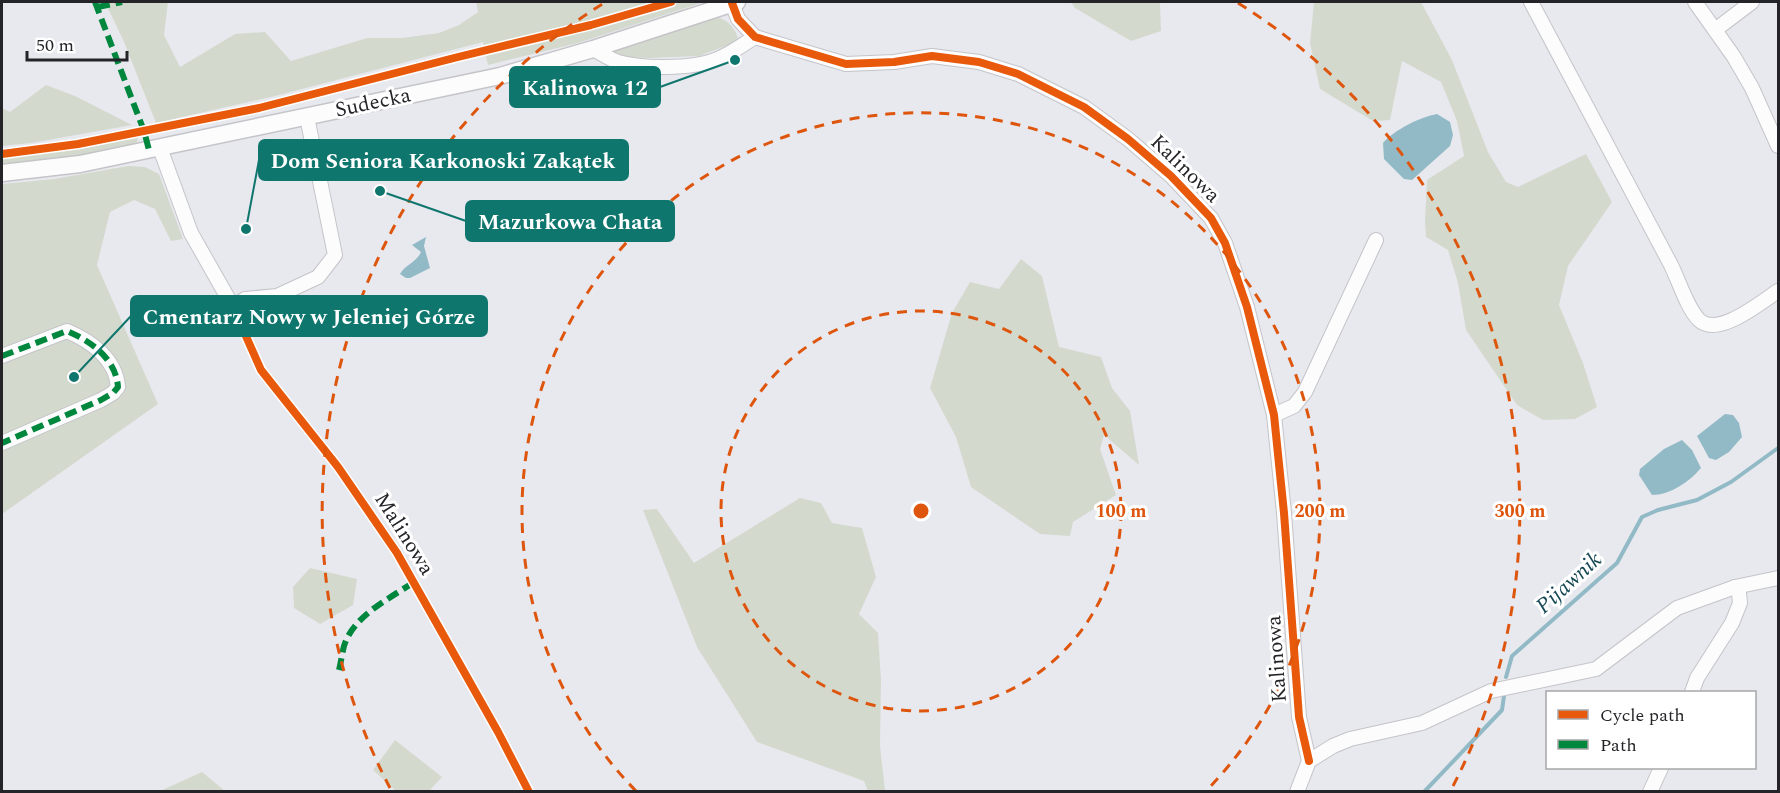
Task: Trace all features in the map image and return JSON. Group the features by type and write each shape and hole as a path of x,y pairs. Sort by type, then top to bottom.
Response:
{"main road":[{"name":"Sudecka","path":"2,173 80,164 500,76 593,49 734,2"}],"street":[{"path":"593,49 615,61 629,65 697,65 714,61 755,37 738,19 734,2"},
{"path":"1531,2 1671,265 1690,308 1699,320 1708,326 1719,326 1779,291"},
{"path":"1695,2 1734,57 1752,88 1779,146"},
{"path":"1715,30 1752,2"},
{"name":"Kalinowa","path":"755,37 846,64 894,62 932,56 979,62 1018,74 1084,107 1128,139 1171,177 1211,218 1225,243 1247,307 1274,415 1284,513 1299,717 1309,761"},
{"path":"160,148 182,196 200,250 233,307 245,299 277,296 318,277 334,255 322,150 307,117"},
{"path":"1274,415 1294,406 1305,392 1376,240"},
{"path":"2,356 67,331 83,338 114,367 118,387 101,400 2,443"},
{"path":"1297,792 1309,761 1333,746 1350,739 1422,723 1491,691 1568,677 1596,669 1677,608 1735,587 1779,578"},
{"path":"1693,691 1698,678 1732,623 1740,603 1739,593 1735,587"},
{"path":"1650,792 1661,769"}],"shaded area":[{"path":"105,2 168,2 164,35 180,67 235,34 265,32 291,61 367,38 402,38 439,33 459,25 478,12 476,2 704,2 578,43 488,65 483,42 275,96 156,123 124,42"},
{"path":"1071,2 1160,2 1161,31 1131,41 1075,8"},
{"path":"1314,2 1421,2 1452,60 1488,152 1506,182 1518,187 1586,154 1612,202 1568,266 1559,305 1583,363 1597,407 1575,419 1543,420 1517,405 1466,330 1458,283 1448,250 1426,237 1427,180 1464,156 1457,121 1441,82 1402,61 1390,120 1373,121 1320,89 1310,43"},
{"path":"711,17 721,18 734,29 738,38 736,42 699,56 616,57 614,53 615,50"},
{"path":"46,85 75,96 132,125 2,146 2,108 10,112"},
{"path":"138,136 137,142 133,145 83,156 2,166 2,157"},
{"path":"128,166 145,167 159,174 183,239 171,241 155,209 134,200 110,212 97,265 158,404 2,514 2,184 54,179"},
{"path":"1021,259 1042,276 1059,347 1101,357 1112,388 1130,411 1139,465 1104,435 1100,449 1116,495 1073,522 1070,536 1040,534 971,487 956,437 930,388 952,313 970,282 999,289"},
{"path":"800,498 821,503 832,523 862,528 876,577 859,614 878,633 881,680 880,746 885,791 868,791 864,781 757,742 697,647 643,510 657,509 694,563"},
{"path":"310,568 357,579 353,605 320,624 294,608 293,587"},
{"path":"395,740 442,777 429,791 396,791 373,770"},
{"path":"202,772 225,791 160,791"}],"water":[{"path":"1437,114 1450,122 1453,135 1450,146 1412,180 1404,179 1384,159 1383,143 1408,125"},
{"path":"426,237 424,246 430,268 406,278 400,274 421,252 412,245"},
{"path":"1725,414 1733,415 1739,423 1742,437 1729,452 1716,460 1709,458 1697,436"},
{"path":"1682,440 1692,450 1701,468 1679,487 1666,493 1652,495 1639,475 1640,469 1664,449"}],"waterway":[{"name":"Pijawnik","path":"1506,677 1512,656 1617,563 1642,517 1658,510 1697,500 1731,482 1778,448"},
{"name":"Pijawnik","path":"1424,792 1502,710 1504,696"}],"marked path":[{"path":"95,2 144,131 149,150"},
{"path":"98,7 122,2"},
{"path":"2,356 67,331 85,340 101,352 113,368 118,387 101,400 2,443"},
{"path":"339,670 344,646 355,626 373,609 414,582"}],"cycle path":[{"path":"2,154 78,144 259,108 591,25 671,2"},
{"path":"732,3 738,19 755,37 846,64 894,62 932,56 979,62 1018,74 1084,107 1128,139 1171,176 1211,218 1225,243 1247,307 1274,415 1284,513 1299,717 1309,761"},
{"name":"Malinowa","path":"233,307 261,370 338,467 397,553 498,732 529,792"}],"place":[{"name":"Kalinowa 12","path":"735,60"},
{"name":"Mazurkowa Chata","path":"380,191"},
{"name":"Dom Seniora Karkonoski Zakątek","path":"246,229"},
{"name":"Cmentarz Nowy w Jeleniej Górze","path":"74,377"}]}
